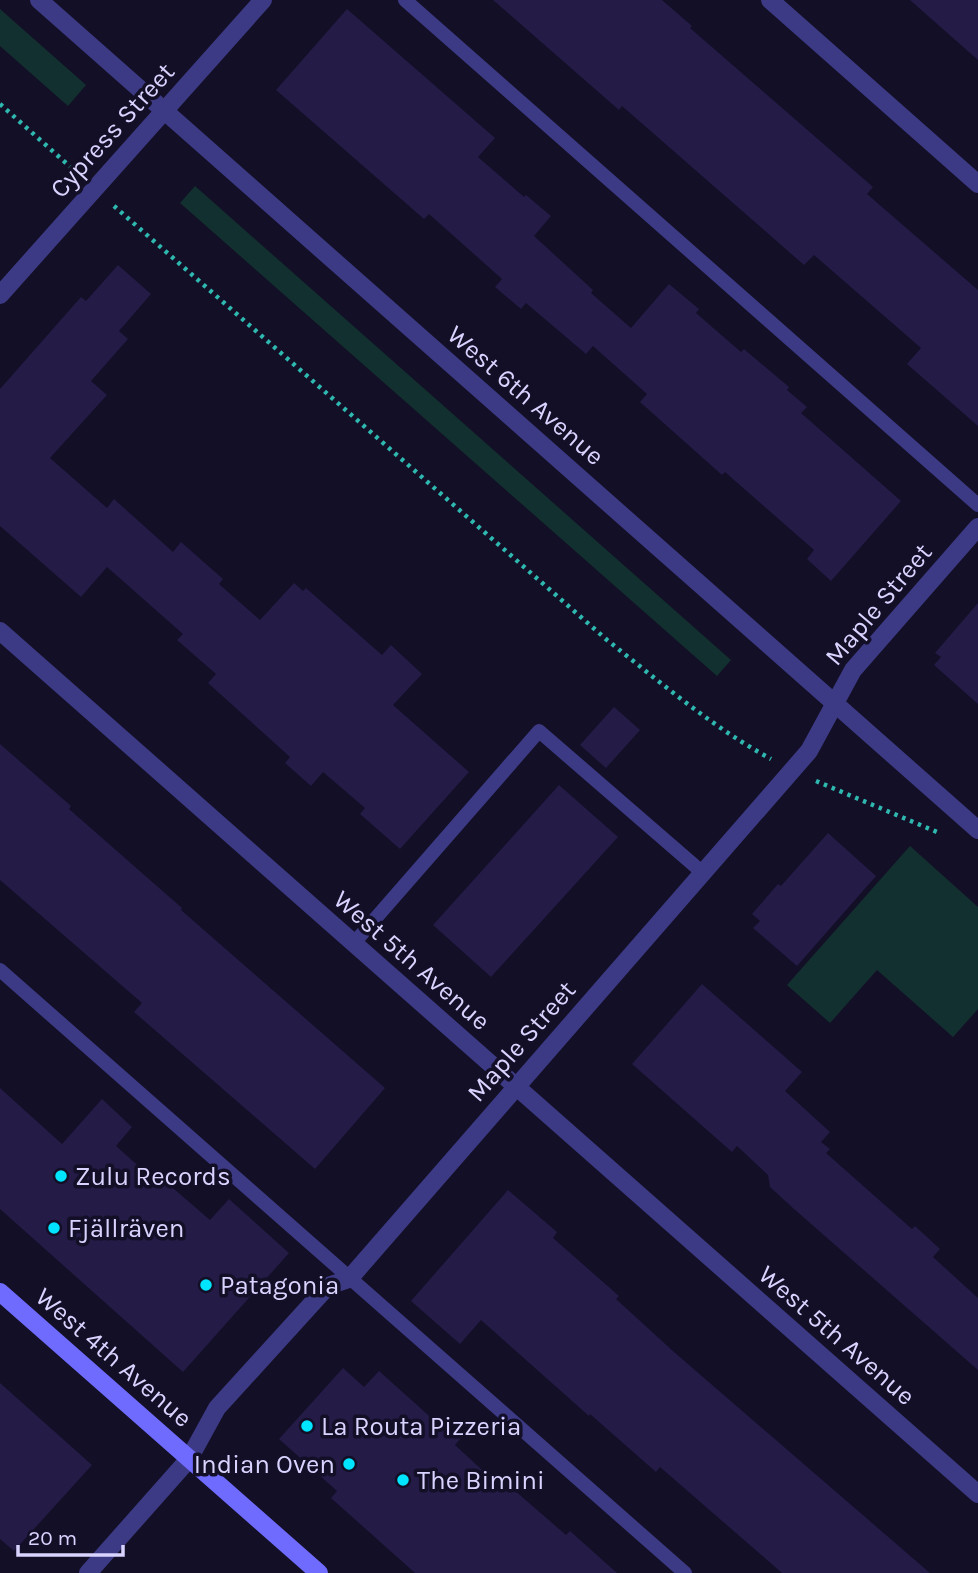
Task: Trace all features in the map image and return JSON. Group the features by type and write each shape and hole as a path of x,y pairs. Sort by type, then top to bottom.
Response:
{"main road":[{"name":"West 4th Avenue","path":"0,1292 319,1573"}],"street":[{"name":"West 6th Avenue","path":"39,0 978,830"},
{"name":"Cypress Street","path":"0,295 263,0"},
{"path":"770,0 978,184"},
{"name":"Maple Street","path":"88,1573 190,1458 217,1408 328,1286 349,1279 809,751 853,670 978,527"},
{"name":"West 5th Avenue","path":"0,631 978,1494"}],"lane":[{"path":"405,0 978,505"},
{"path":"354,943 539,731 703,873"},
{"path":"0,970 685,1573"}],"path":[{"path":"0,104 65,163"},
{"path":"123,213 607,640 671,692 771,759"},
{"path":"817,781 912,821"}],"green space":[{"path":"0,9 86,85 68,106 0,46"},
{"path":"195,186 731,660 717,676 180,203"},
{"path":"910,846 978,907 978,1009 953,1037 877,970 830,1023 787,985"}],"building":[{"path":"493,0 662,0 692,26 690,28 873,187 867,194 978,290 978,426 907,364 921,348 814,255 804,265 622,106 619,110"},
{"path":"910,0 978,0 978,60"},
{"path":"347,9 495,138 478,157 524,197 526,195 551,216 534,236 593,290 591,293 631,328 669,284 699,309 696,313 741,352 744,349 789,387 787,390 807,407 801,413 901,501 831,581 807,559 814,550 725,472 722,475 640,402 647,394 593,346 586,354 526,303 521,309 495,287 502,279 429,214 424,219 276,90"},
{"path":"118,265 151,294 119,331 128,339 91,381 107,395 50,458 107,508 114,499 173,552 181,542 223,579 219,584 260,620 294,583 303,591 306,588 382,655 391,645 422,674 393,705 469,772 400,849 360,814 365,808 323,772 311,786 285,763 290,757 208,683 216,674 177,640 183,634 107,567 81,597 0,526 0,389 81,297 86,301"},
{"path":"978,603 978,704 934,665 941,657 935,653"},
{"path":"614,707 640,730 606,768 580,745"},
{"path":"0,744 71,806 69,809 182,908 181,910 385,1088 315,1169 134,1012 142,1003 0,880"},
{"path":"559,785 618,837 491,977 433,925"},
{"path":"828,833 876,876 797,966 753,928 760,921 752,914"},
{"path":"702,984 802,1072 785,1091 830,1132 821,1142 830,1149 826,1153 912,1229 915,1226 940,1249 933,1257 978,1298 978,1370 770,1187 768,1175 737,1146 732,1152 632,1064"},
{"path":"0,1088 62,1144 102,1099 132,1127 116,1146 162,1187 166,1182 210,1220 229,1199 289,1253 183,1372 0,1209"},
{"path":"508,1190 557,1232 553,1238 619,1296 616,1299 674,1352 930,1573 782,1573 660,1467 656,1472 590,1414 589,1416 481,1320 460,1344 411,1301"},
{"path":"343,1368 364,1387 379,1371 436,1422 439,1418 461,1438 455,1445 494,1481 498,1476 566,1535 570,1531 617,1573 415,1573 331,1498 337,1491 279,1439"},
{"path":"0,1383 92,1465 14,1551 0,1539"}],"place":[{"name":"Zulu Records","path":"61,1176"},
{"name":"Fjällräven","path":"54,1228"},
{"name":"Patagonia","path":"206,1285"},
{"name":"La Routa Pizzeria","path":"307,1426"},
{"name":"Indian Oven","path":"349,1464"},
{"name":"The Bimini","path":"403,1480"}]}
